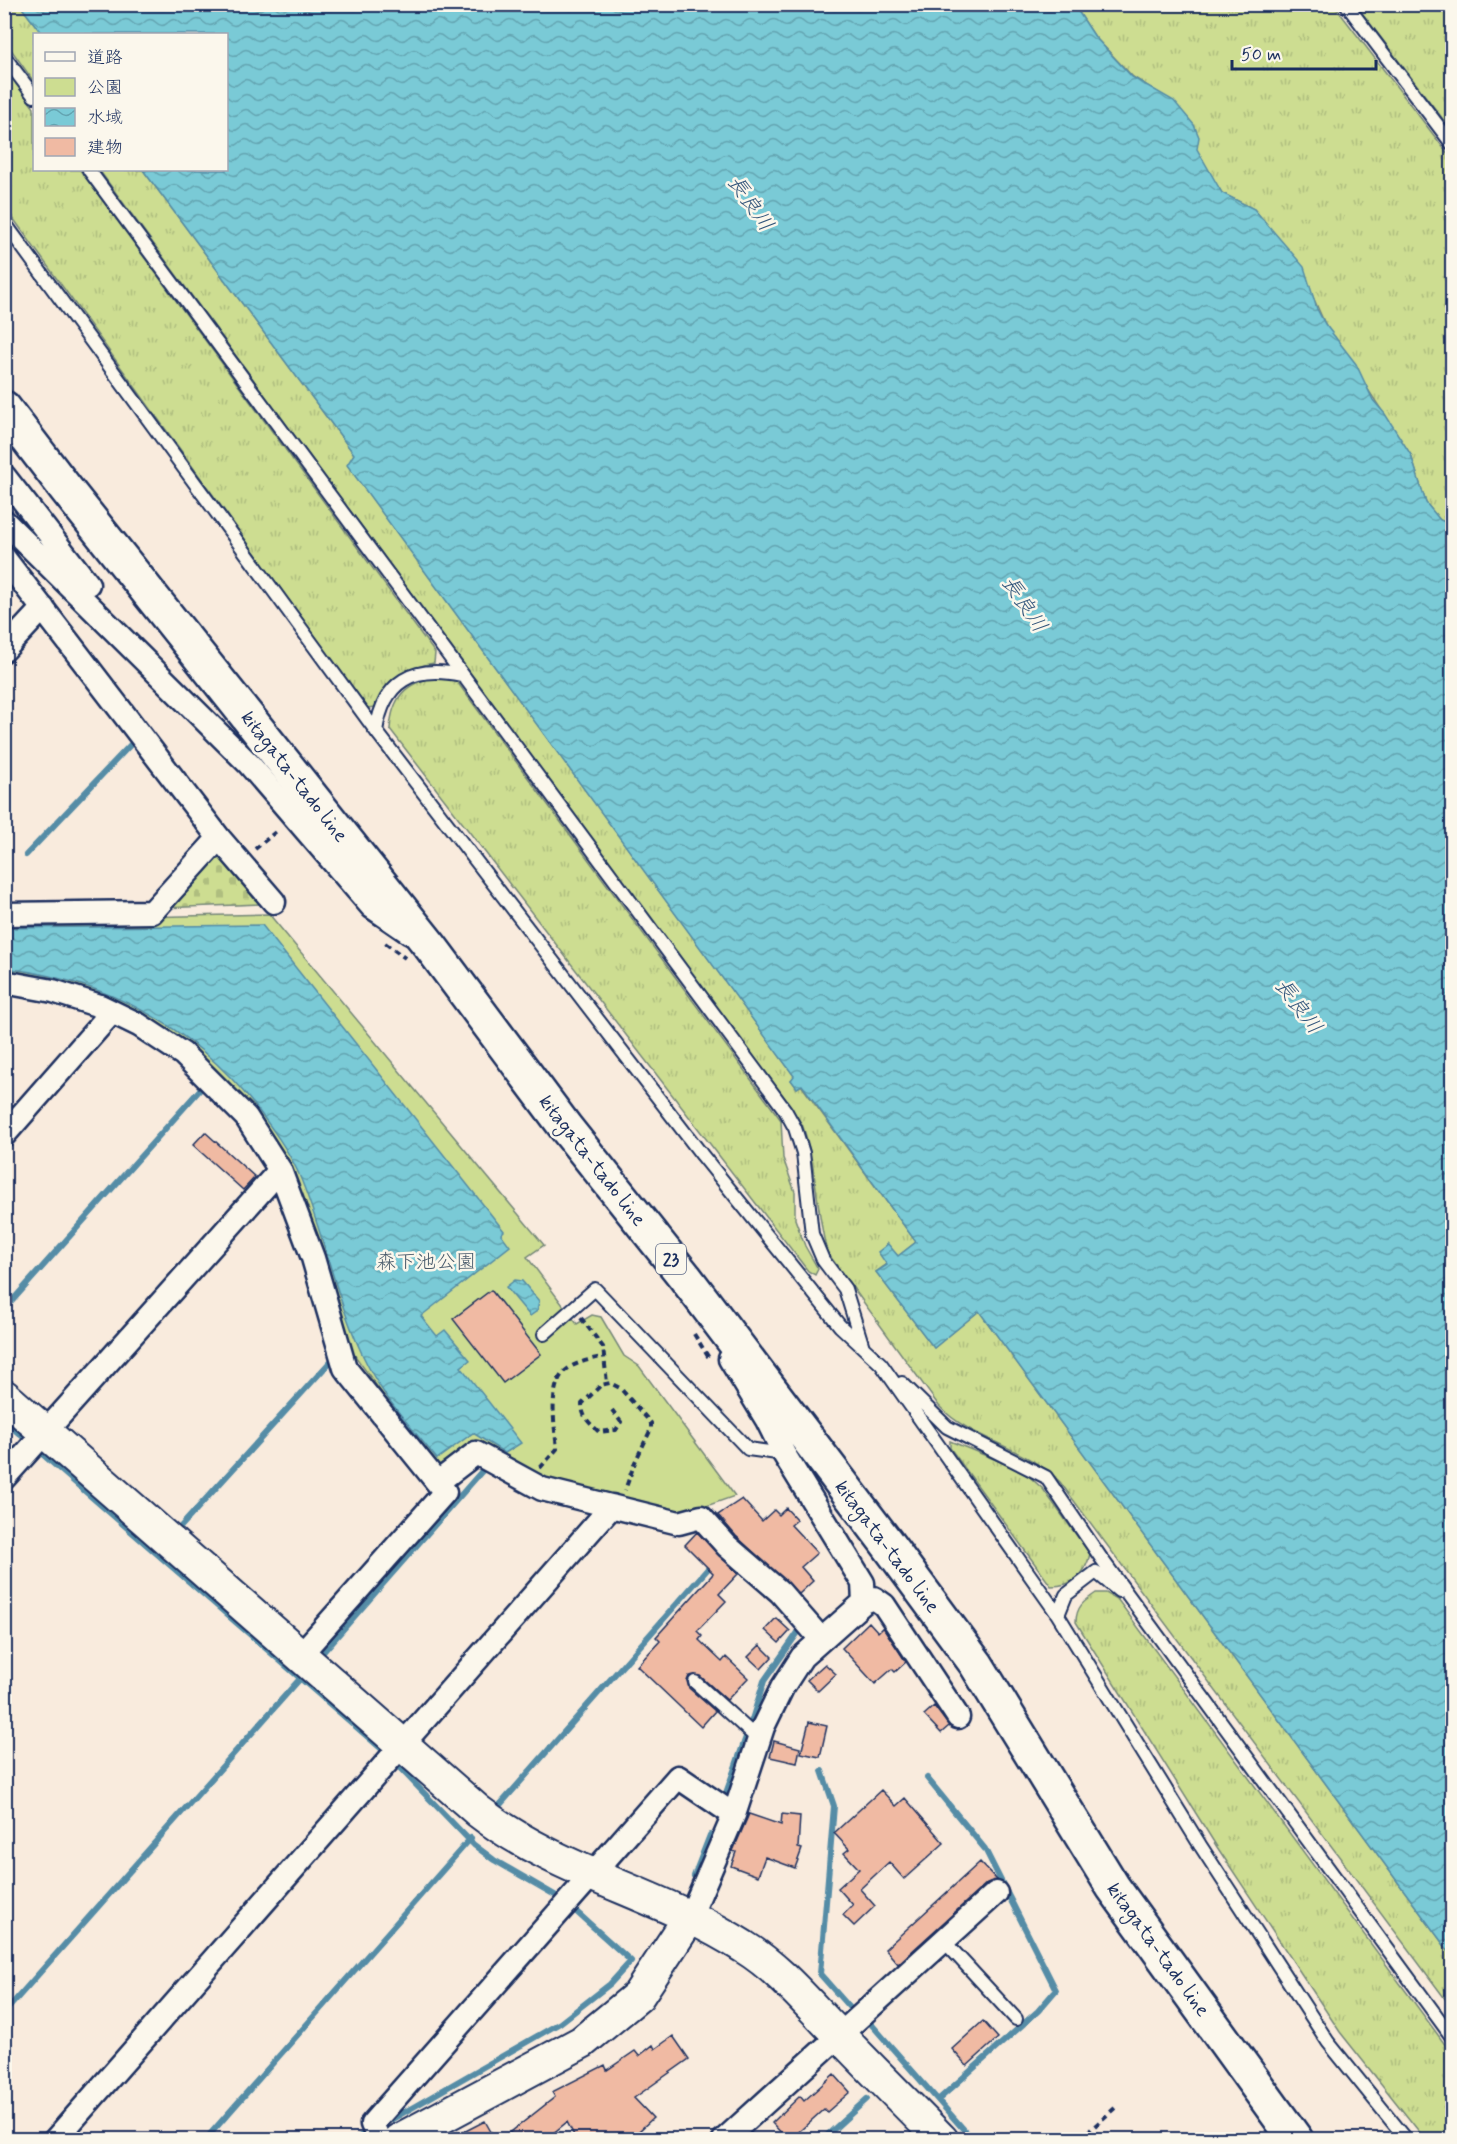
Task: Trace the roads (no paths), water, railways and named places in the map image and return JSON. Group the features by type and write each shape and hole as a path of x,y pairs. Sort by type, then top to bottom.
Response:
{"main road":[{"name":"kitagata-tado line","path":"4,408 431,947 566,1128 685,1277 976,1664 1113,1887 1295,2138"}],"street":[{"path":"4,476 129,641"},
{"path":"4,521 129,641 249,764 372,907 431,947"},
{"path":"4,558 219,838 274,902"},
{"path":"4,650 43,608"},
{"path":"4,914 152,912 219,838"},
{"path":"4,982 54,991 112,1012 139,1025 183,1054 246,1117 280,1170 314,1258 345,1368 445,1492 308,1659"},
{"path":"4,1135 112,1012"},
{"path":"4,1478 280,1170"},
{"path":"685,1277 713,1331 767,1420 783,1454 863,1583 864,1602"},
{"path":"4,1396 308,1659 402,1745 506,1832 591,1874 690,1917 745,1947 782,1975 838,2035 942,2139"},
{"path":"438,1482 476,1453 542,1489 679,1523 701,1518 727,1546 780,1592 821,1639"},
{"path":"55,2139 402,1745 616,1507"},
{"path":"399,2139 582,2042 638,1996 690,1917 734,1815 759,1740 782,1688 802,1657 864,1602 874,1598 884,1605 958,1717"},
{"path":"379,2139 372,2124 678,1777 734,1815"},
{"path":"724,2139 996,1893"}],"lane":[{"path":"1346,4 1452,144"},
{"path":"4,56 33,95"},
{"path":"90,171 784,1110 795,1128 803,1153 812,1234 823,1260 845,1289 863,1347"},
{"path":"4,222 376,731 702,1155 840,1326 947,1427 1046,1478 1134,1603 1452,2037"},
{"path":"376,731 379,712 402,681 425,670 461,675"},
{"path":"544,1334 595,1289 748,1449 783,1454"},
{"path":"881,1364 1058,1615 1200,1845 1328,2042 1407,2139"},
{"path":"1058,1615 1066,1595 1096,1572 1134,1603"},
{"path":"695,1682 759,1740"},
{"path":"943,1940 1016,2019"}],"water":[{"name":"長良川","path":"20,5 1074,5 1095,37 1132,77 1174,101 1194,125 1199,137 1197,149 1222,193 1254,209 1304,267 1317,309 1325,324 1356,364 1373,400 1385,414 1411,455 1426,503 1440,520 1452,525 1452,1956 979,1311 934,1348 876,1272 887,1265 878,1252 888,1244 898,1256 916,1242 802,1085 797,1088 791,1080 794,1076 347,465 354,454 144,171 228,171 228,33 41,33"},
{"path":"262,925 504,1231 501,1234 510,1246 421,1316 437,1336 445,1330 470,1360 461,1367 521,1443 505,1453 473,1433 437,1459 390,1402 374,1377 356,1341 316,1220 294,1163 256,1107 231,1078 175,1030 145,1012 112,996 78,984 42,974 5,968 5,928"},
{"path":"515,1280 522,1281 539,1301 537,1311 530,1316 506,1287"}],"waterway":[{"path":"26,855 133,742"},
{"path":"4,1310 205,1084"},
{"path":"175,1533 330,1362"},
{"path":"4,1421 28,1441"},
{"path":"41,1453 384,1751"},
{"path":"317,1659 482,1471"},
{"path":"499,1806 712,1564"},
{"path":"751,1723 764,1681 799,1631"},
{"path":"4,2013 306,1672"},
{"path":"726,1793 746,1737"},
{"path":"396,1764 474,1845 494,1860 560,1898"},
{"path":"822,1771 834,1806 820,1974 850,2008"},
{"path":"927,1778 985,1849 1056,1990 1038,2011 938,2100"},
{"path":"694,1876 710,1835"},
{"path":"205,2140 471,1838"},
{"path":"382,2125 560,2023 610,1984 631,1961 571,1907"},
{"path":"872,2025 973,2140"},
{"path":"822,2140 867,2099"},
{"path":"354,2140 364,2134"}],"park label":[{"name":"森下池公園","path":"426,1261"}]}
